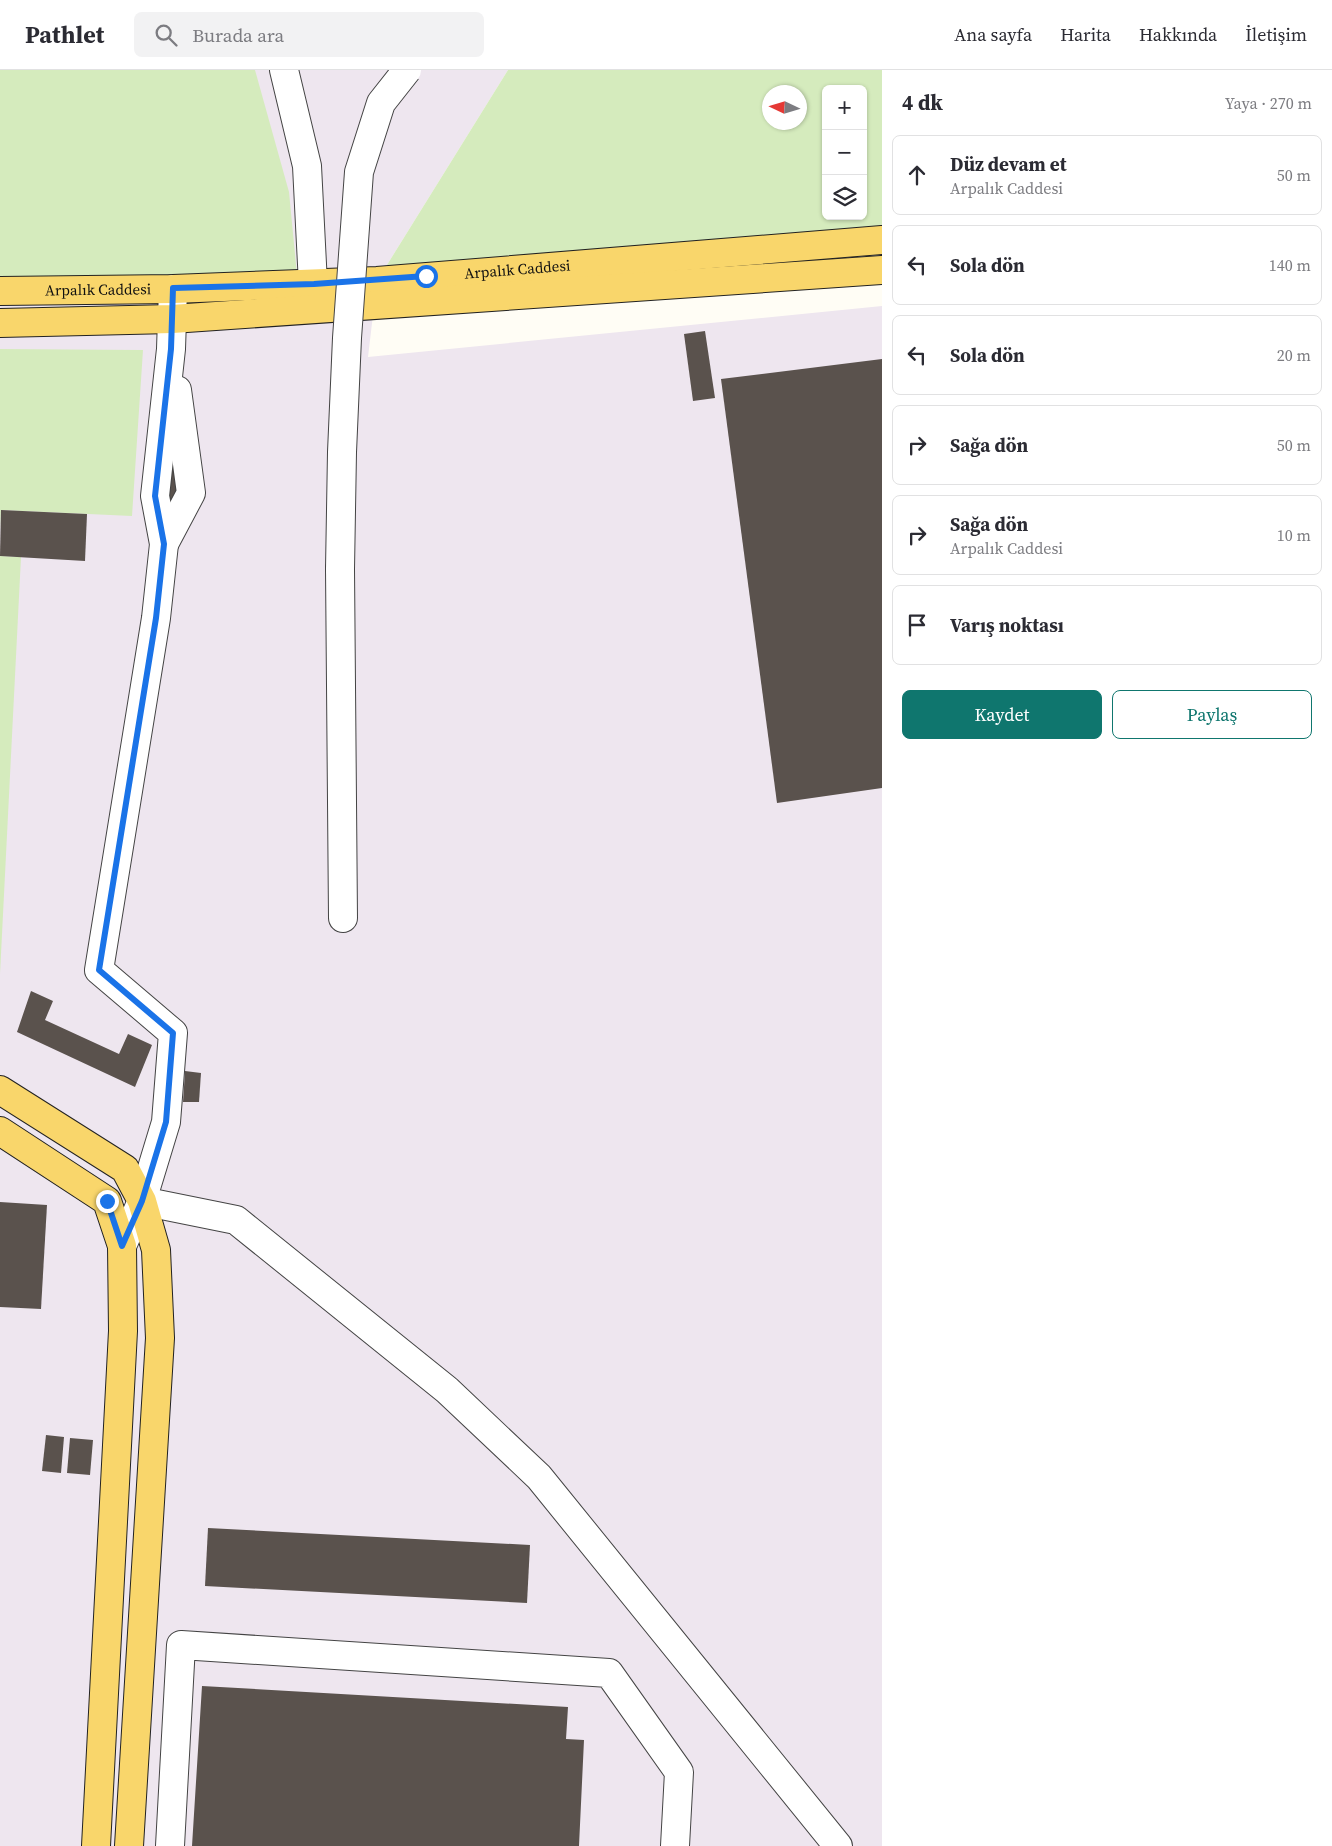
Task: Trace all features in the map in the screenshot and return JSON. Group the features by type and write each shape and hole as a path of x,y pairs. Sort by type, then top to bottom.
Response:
{"main road":[{"name":"Arpalık Caddesi","path":"0,291 314,284 882,240"},
{"path":"0,323 172,319 882,270"},
{"path":"0,1090 125,1169 142,1201 156,1250 160,1338 129,1846"},
{"path":"0,1131 107,1201 122,1246 123,1330 96,1846"}],"street":[{"path":"284,70 307,166 314,284"},
{"path":"343,918 340,569 342,462 347,338 359,172 381,103 407,70"},
{"path":"122,1246 142,1201 166,1122 173,1033 99,970 156,618 164,544 155,496 171,349 173,288"},
{"path":"164,544 191,493 171,349"},
{"path":"142,1201 236,1220 448,1390 539,1476 838,1846"},
{"path":"170,1846 181,1645 609,1673 679,1772 675,1846"}],"shaded area":[{"path":"0,70 508,70 377,281 368,357 882,306 882,1846 0,1846"}],"green space":[{"path":"0,70 255,70 289,192 298,285 0,291"},
{"path":"508,70 882,70 882,240 377,281"},
{"path":"0,349 143,350 132,516 1,510 0,529"},
{"path":"0,556 21,557 0,974"}],"building":[{"path":"705,331 715,398 693,401 684,334"},
{"path":"882,359 882,788 777,803 721,379"},
{"path":"165,468 181,470 179,499 163,499"},
{"path":"1,510 87,514 85,561 0,556"},
{"path":"31,991 53,1001 45,1020 119,1054 128,1034 152,1045 135,1087 17,1032"},
{"path":"185,1071 201,1073 199,1102 183,1102"},
{"path":"0,1202 47,1205 41,1309 0,1307"},
{"path":"46,1435 64,1437 61,1473 42,1471"},
{"path":"70,1438 93,1440 90,1475 67,1473"},
{"path":"208,1528 530,1545 527,1603 205,1586"},
{"path":"202,1686 568,1707 566,1739 584,1740 579,1846 192,1846"}],"route":[{"path":"107,1201 122,1246 142,1201 166,1122 173,1033 99,970 156,618 164,544 155,496 171,349 173,288 314,284 426,276"}]}
